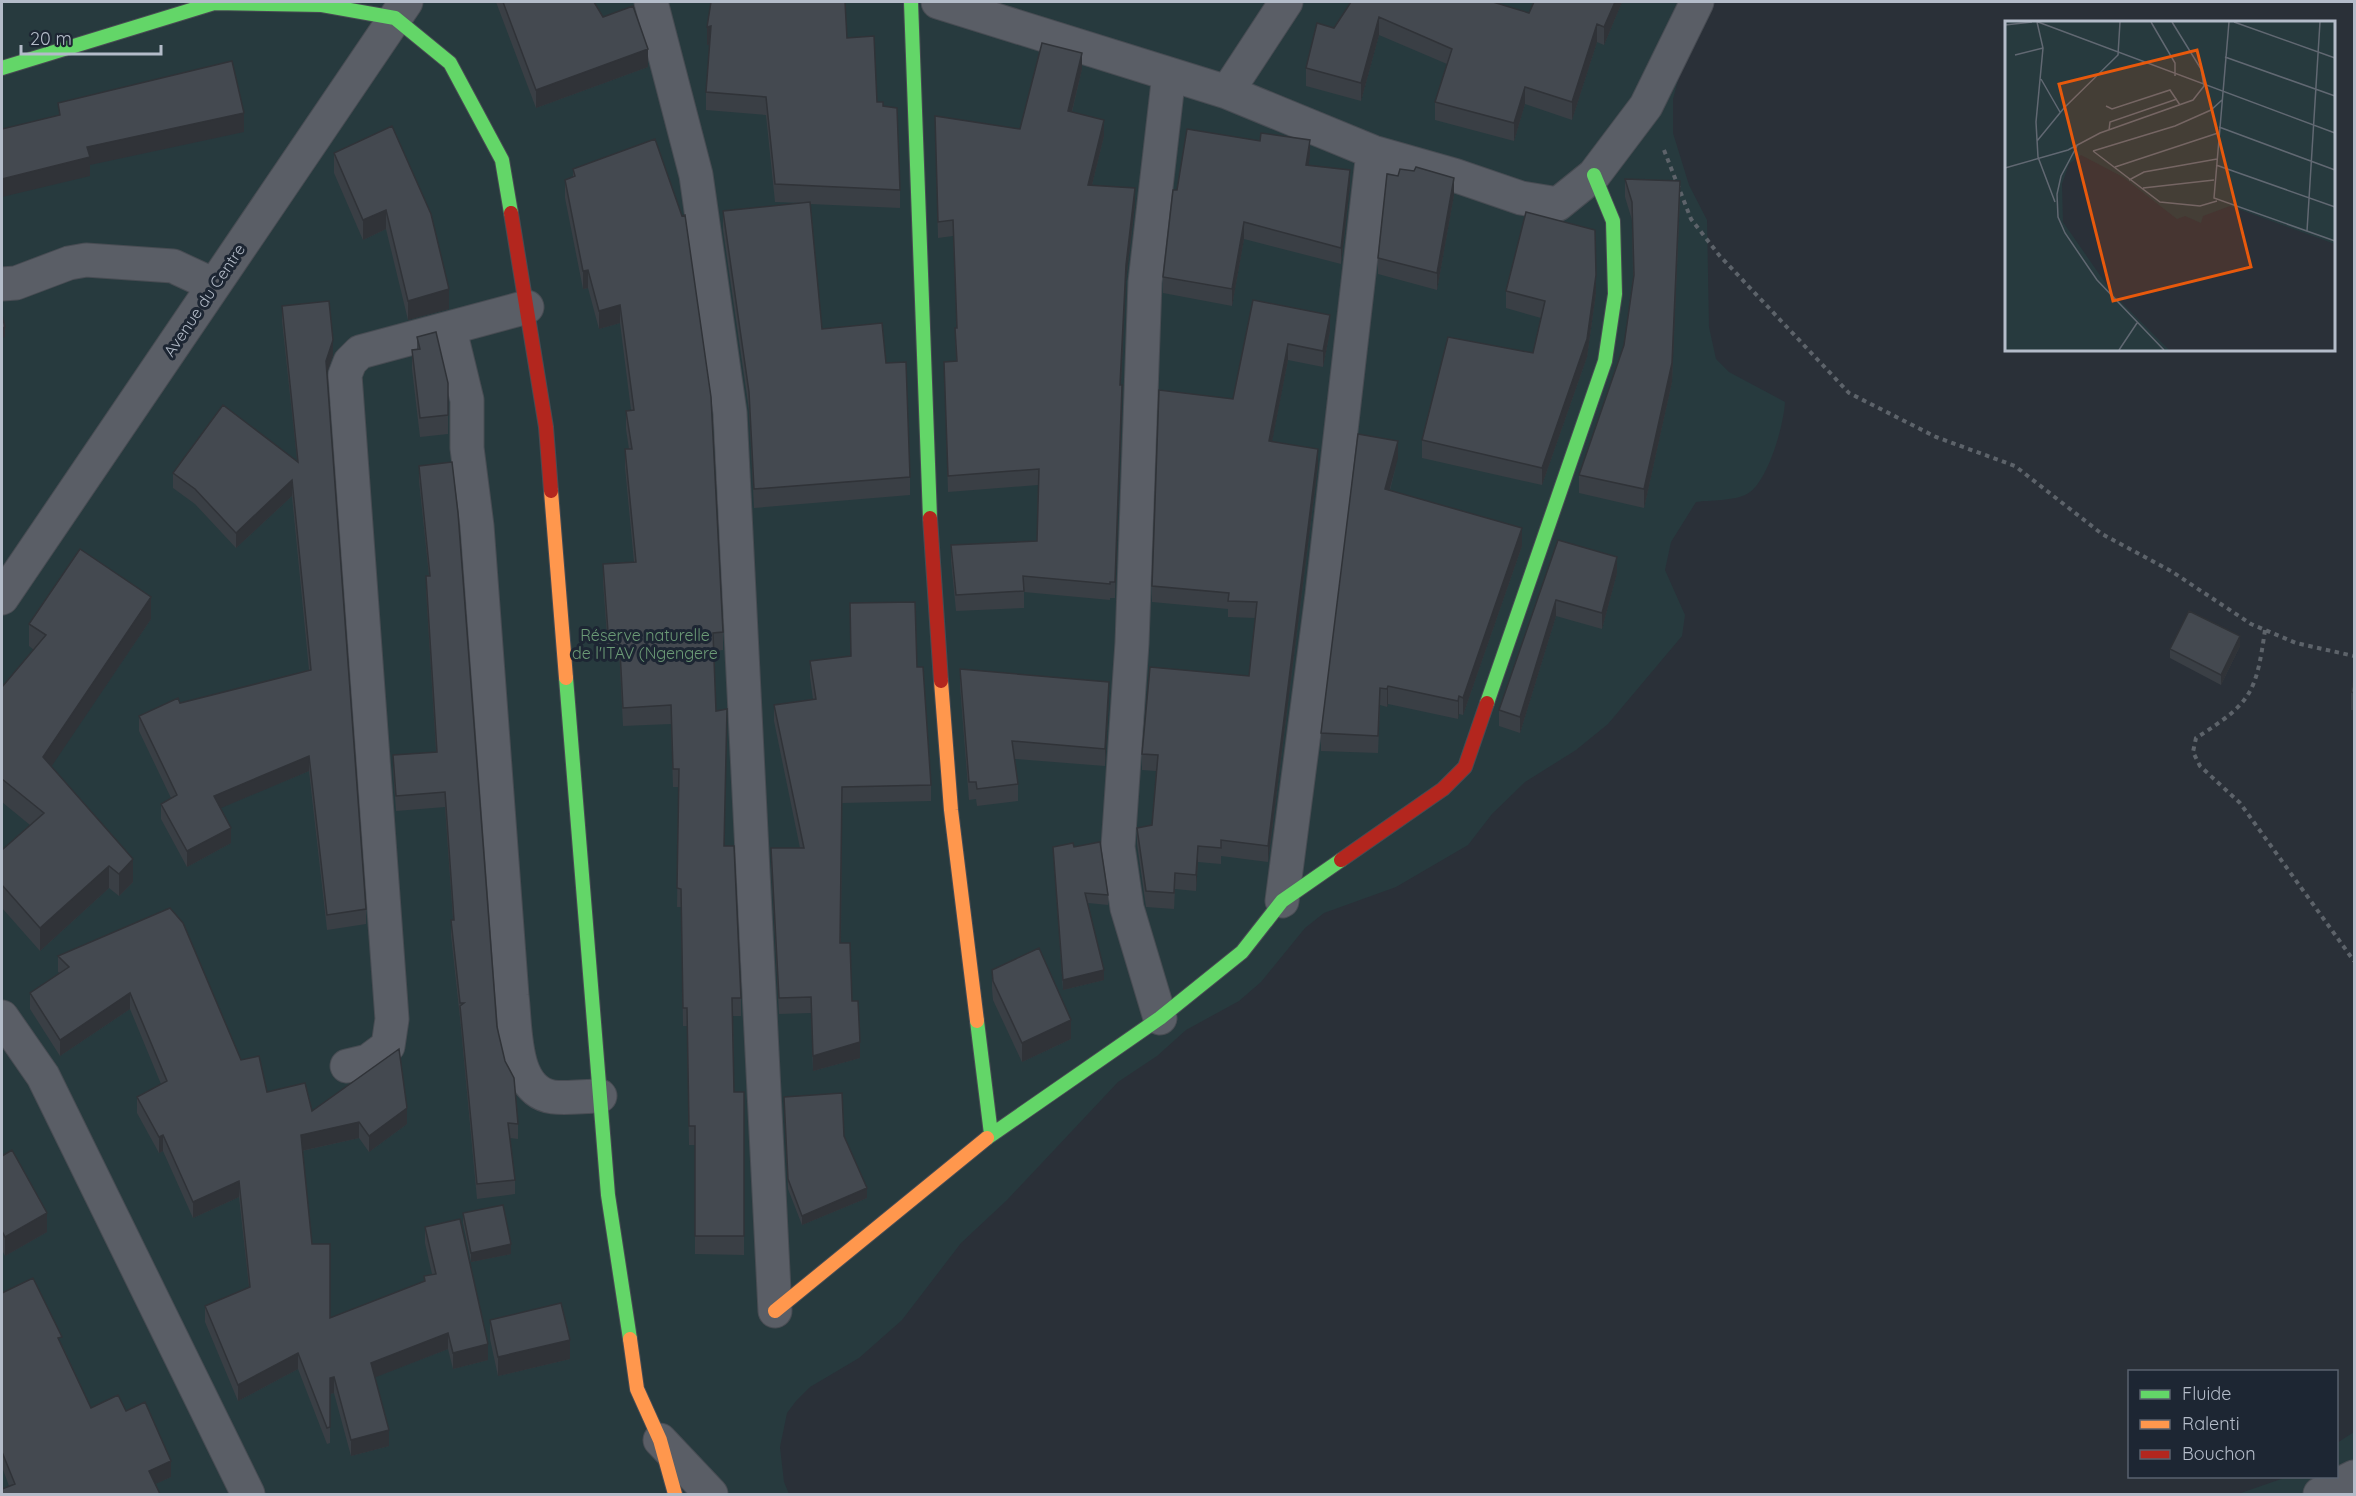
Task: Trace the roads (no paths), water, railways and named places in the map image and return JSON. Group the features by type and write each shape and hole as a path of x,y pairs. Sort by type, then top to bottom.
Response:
{"street":[{"path":"651,2 696,175 730,413 776,1311"},
{"path":"911,2 931,546 951,810 991,1134"},
{"path":"938,2 1227,92 1373,152 1455,175 1521,198 1558,204 1603,163 1646,106 1697,2"},
{"path":"1227,92 1286,2"},
{"path":"2,68 214,3 322,5 401,10 450,63 502,160 546,427 608,1195 637,1389 660,1440 675,1494"},
{"name":"Avenue du Centre","path":"2,598 401,10"},
{"path":"1160,1018 1127,908 1118,847 1132,642 1145,282 1169,74"},
{"path":"1282,901 1322,595 1373,152"},
{"path":"776,1311 991,1134 1160,1018 1242,952 1282,901 1443,789 1465,767 1605,360 1615,294 1613,221 1603,163"},
{"path":"2,284 16,283 69,263 86,260 173,266 214,285"},
{"path":"347,1066 368,1061 388,1046 392,1019 345,375 350,362 360,352 450,330 526,307"},
{"path":"450,330 467,400 467,448 477,526 512,996 521,1065 528,1082 538,1093 553,1097 600,1096"},
{"path":"2,1017 44,1076 248,1494"},
{"path":"660,1440 711,1494"},
{"path":"2320,1494 2355,1476"}],"park label":[{"name":"Réserve naturelle de l'ITAV (Ngengere","path":"645,644"}]}
